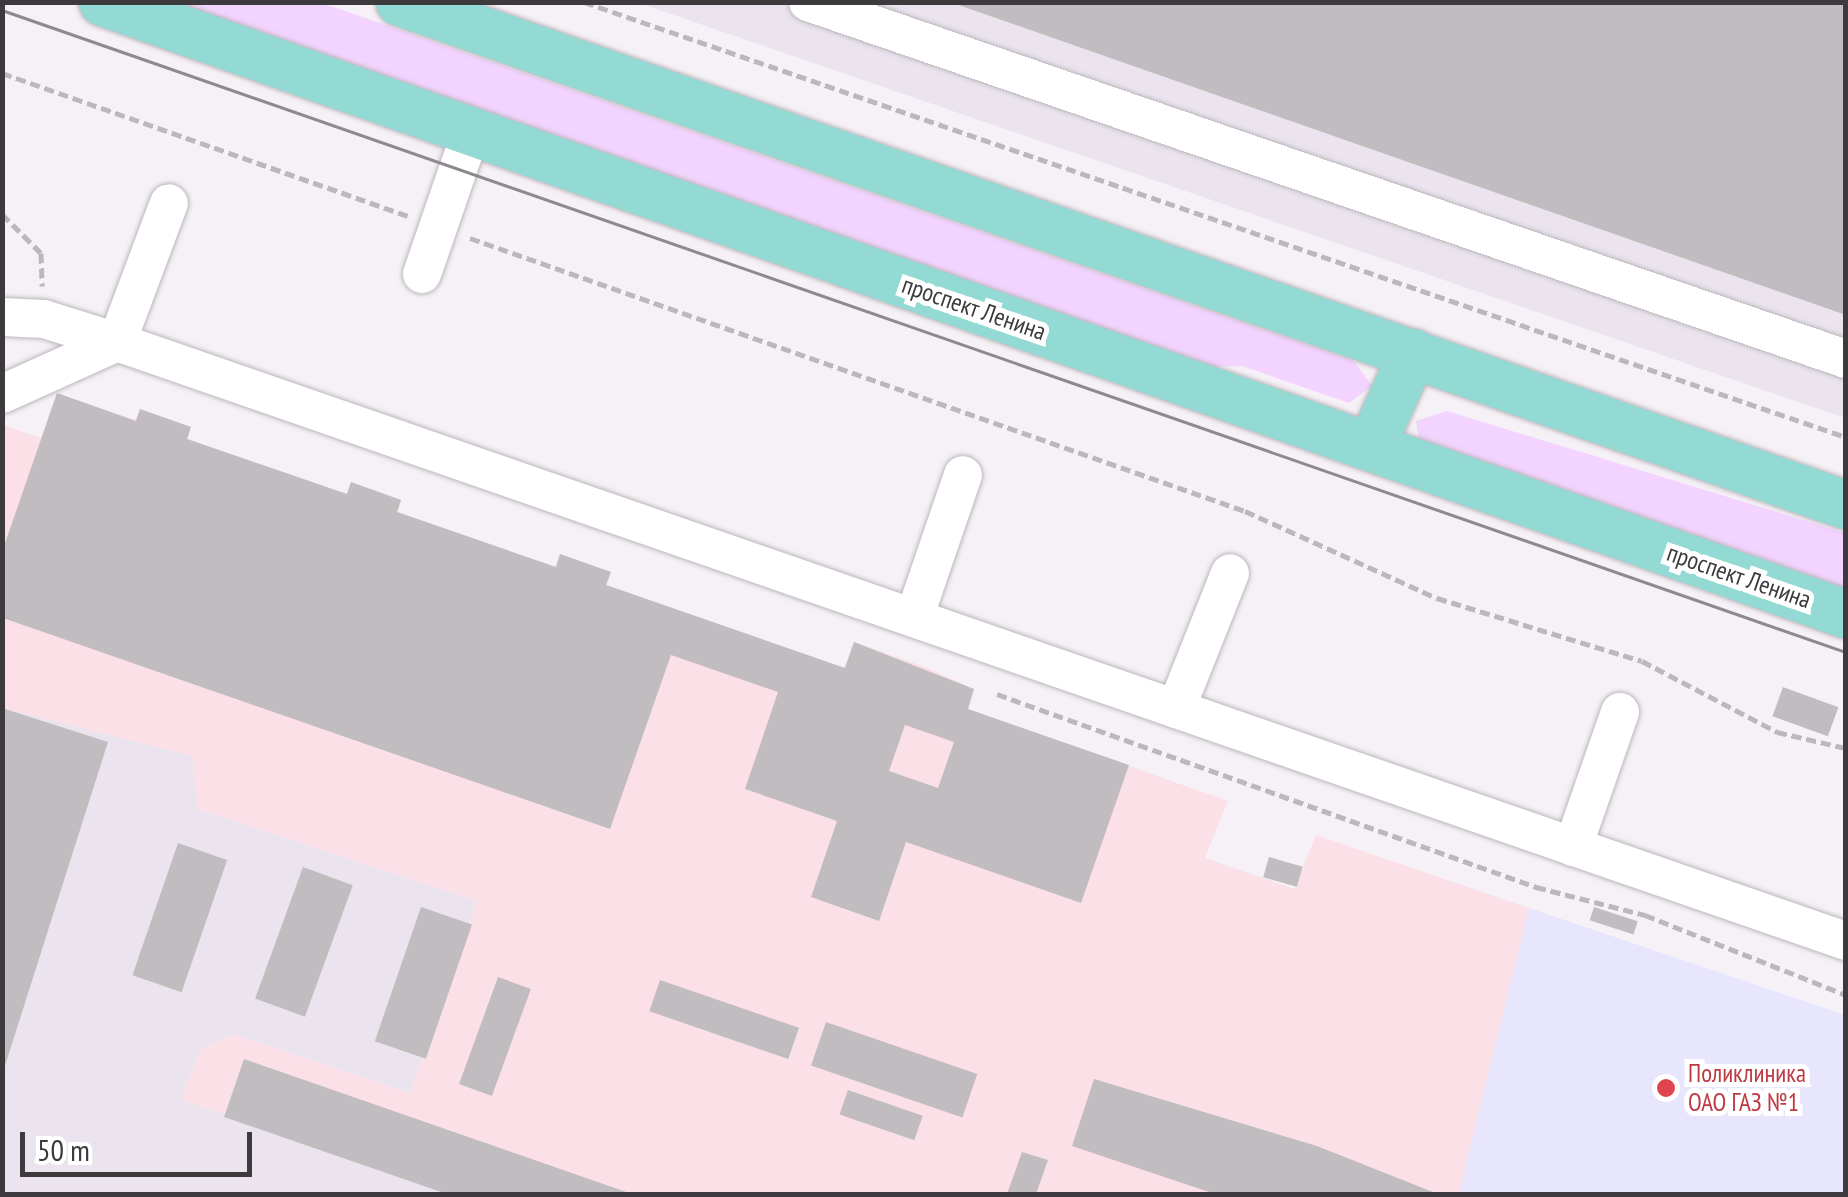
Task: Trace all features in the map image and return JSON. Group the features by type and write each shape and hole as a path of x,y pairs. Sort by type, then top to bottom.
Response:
{"main road":[{"name":"проспект Ленина","path":"103,2 1846,614"},
{"path":"400,2 1846,505"},
{"path":"1372,448 1413,354"}],"lane":[{"path":"808,2 1846,359"},
{"path":"422,274 471,132"},
{"path":"2,394 117,342 169,203"},
{"path":"2,317 44,319 117,342 1846,941"},
{"path":"914,618 962,475"},
{"path":"1176,709 1230,573"},
{"path":"1573,847 1620,712"}],"path":[{"path":"584,2 1846,437"},
{"path":"2,73 1245,511 1437,598 1642,661 1778,732 1846,748"},
{"path":"2,214 40,254 44,319"},
{"path":"998,694 1536,887 1645,915 1846,995"}],"shaded area":[{"path":"160,3 322,3 1354,361 1372,386 1349,403 1242,366 1205,367"},
{"path":"639,3 1845,3 1845,418"},
{"path":"57,393 135,420 140,409 191,427 188,439 346,494 351,482 401,500 398,512 555,567 560,554 611,572 607,585 844,668 854,642 925,667 974,689 968,709 1228,801 1205,858 1294,889 1316,835 1529,908 1459,1194 447,1194 180,1099 201,1050 233,1034 410,1093 477,901 198,809 108,742 3,708 3,425 41,438"},
{"path":"1447,411 1845,533 1845,594 1419,443 1416,421"},
{"path":"2,708 192,756 198,809 477,901 410,1093 233,1034 201,1050 180,1099 447,1194 3,1194"},
{"name":"Поликлиника ОАО ГАЗ №1","path":"1529,908 1845,1015 1845,1194 1459,1194"}],"building":[{"path":"953,2 1846,2 1846,315 953,3"},
{"path":"57,393 136,421 140,409 191,427 187,439 347,494 351,482 401,500 397,512 556,567 560,554 611,572 606,585 845,668 854,642 974,689 968,709 1129,765 1081,903 906,842 879,921 811,897 837,821 745,789 778,692 671,655 610,829 3,618 3,549","holes":["905,725 954,742 938,788 889,771"]},
{"path":"1783,687 1838,707 1828,736 1772,716"},
{"path":"2,708 108,742 3,1072 2,1072"},
{"path":"178,843 227,860 182,992 132,975"},
{"path":"1269,857 1303,867 1297,887 1263,877"},
{"path":"303,867 353,885 305,1017 255,999"},
{"path":"421,907 472,925 426,1059 375,1041"},
{"path":"1594,907 1638,921 1633,935 1590,920"},
{"path":"498,977 531,989 492,1096 459,1084"},
{"path":"660,980 799,1028 788,1059 649,1011"},
{"path":"826,1022 977,1074 962,1118 811,1065"},
{"path":"244,1059 632,1194 447,1194 224,1117"},
{"path":"1094,1079 1317,1146 1438,1194 1215,1194 1072,1146"},
{"path":"848,1090 923,1116 914,1140 840,1115"},
{"path":"1022,1152 1048,1160 1036,1194 1007,1194"}],"tram line":[{"path":"2,10 1846,652"}],"place":[{"name":"Поликлиника ОАО ГАЗ №1","path":"1666,1088"}]}
